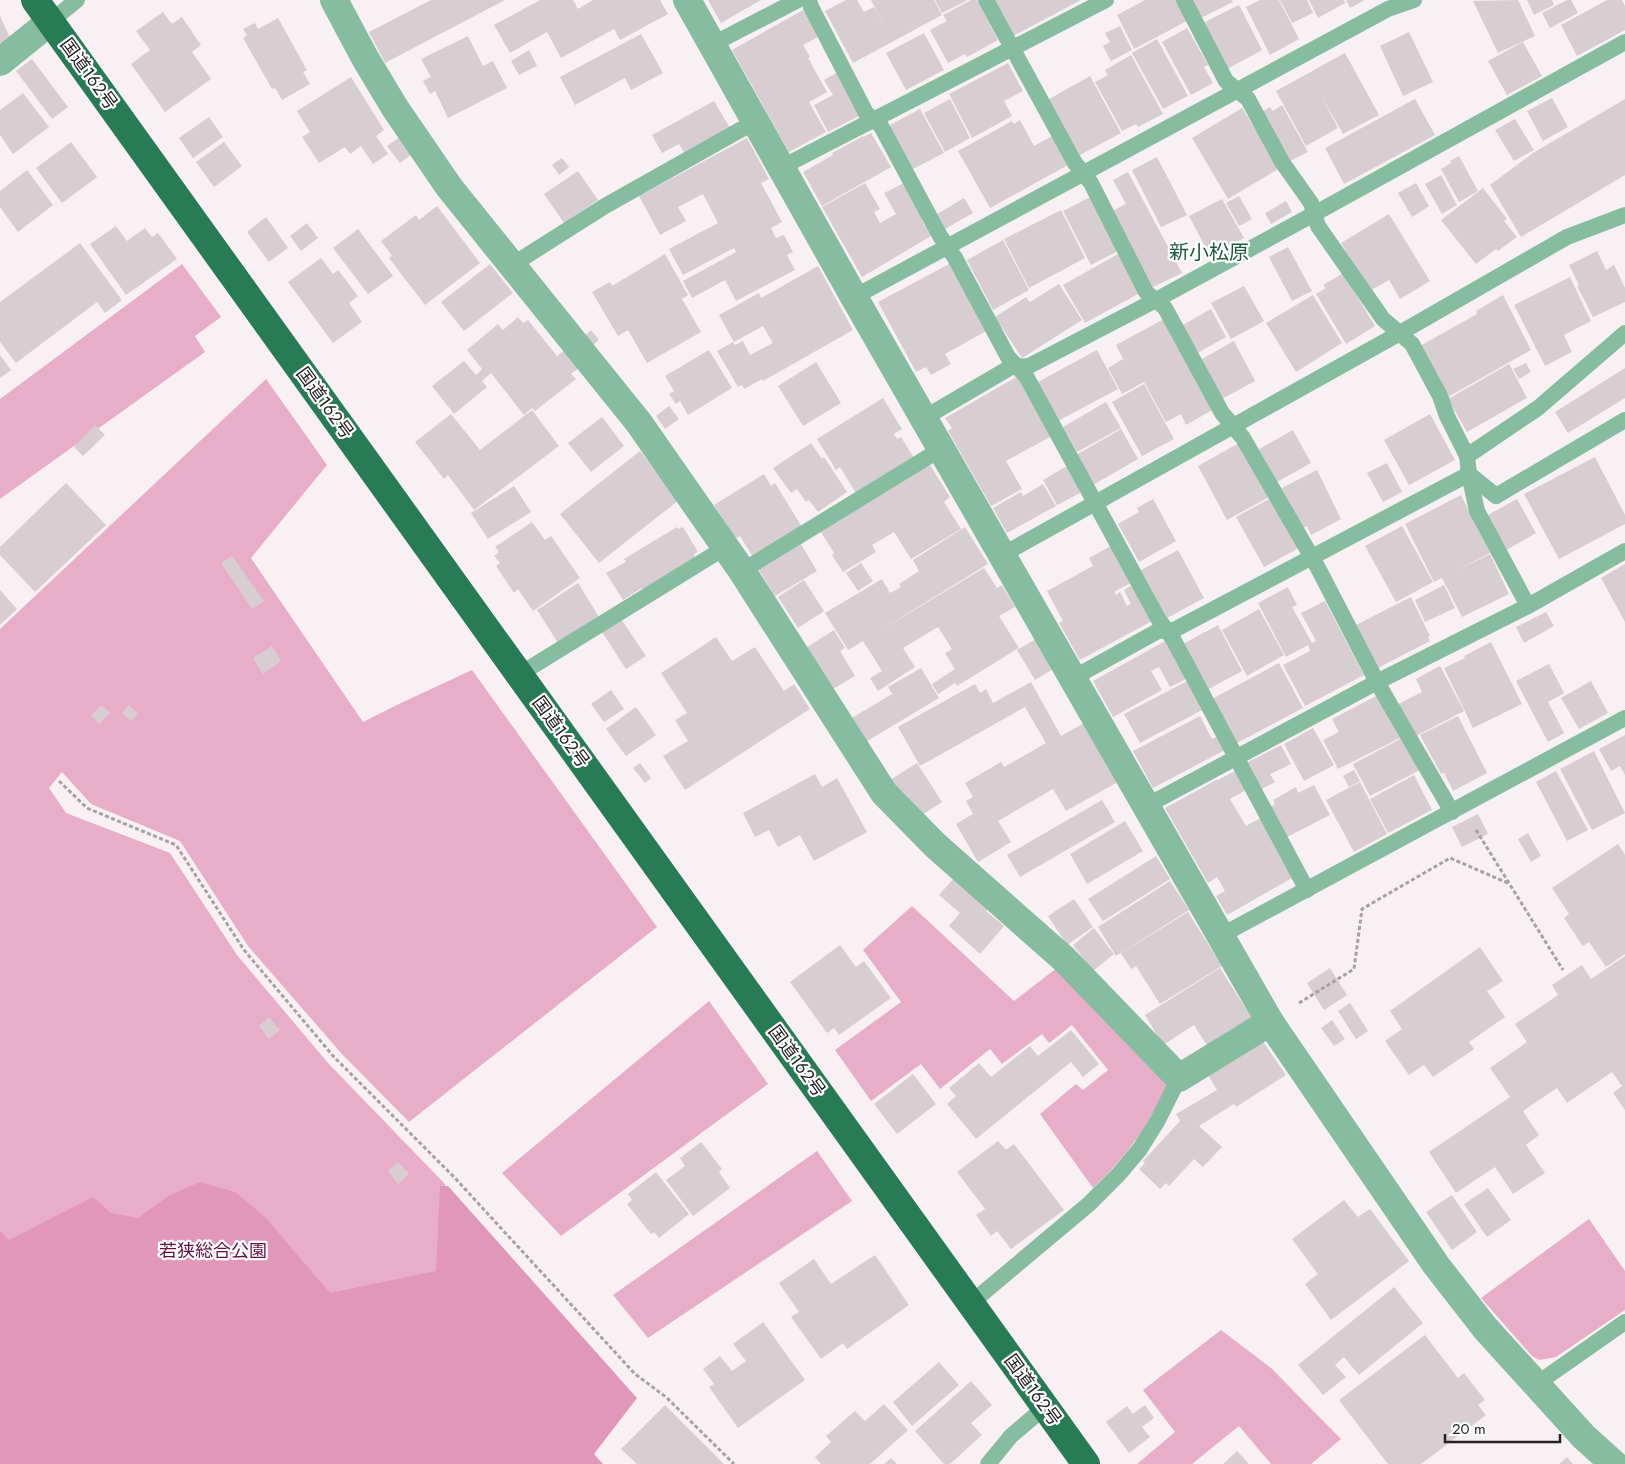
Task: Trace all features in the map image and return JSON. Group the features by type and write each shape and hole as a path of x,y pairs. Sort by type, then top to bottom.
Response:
{"highway":[{"name":"国道162号","path":"43,11 1086,1464"}],"street":[{"path":"334,0 365,58 395,108 449,187 639,423 742,571 884,793 935,845 1064,959 1179,1078 1270,1022"},
{"path":"687,0 854,297 1270,1022 1436,1265 1485,1328 1584,1437 1614,1464"},
{"path":"0,62 43,11"}],"lane":[{"path":"43,11 77,0"},
{"path":"713,44 798,0"},
{"path":"809,0 866,113 881,126 947,247 956,258 1008,357 1026,376 1159,620 1168,631 1307,890"},
{"path":"986,0 1075,163 1091,183 1146,292 1165,308 1222,413 1243,438 1311,558 1376,682 1457,809"},
{"path":"782,167 1106,0"},
{"path":"1184,0 1226,81 1248,99 1282,162 1311,203 1318,226 1383,319 1412,344 1440,396 1447,416 1467,456 1477,511 1528,606"},
{"path":"854,297 1388,9 1414,0"},
{"path":"924,418 1011,367 1030,366 1156,300 1625,42"},
{"path":"512,265 604,206 756,121"},
{"path":"1002,555 1400,333 1567,237 1625,215"},
{"path":"1467,456 1538,408 1625,333"},
{"path":"1469,474 1496,496 1625,420"},
{"path":"742,571 941,448"},
{"path":"1073,678 1158,631 1174,630 1469,474"},
{"path":"520,674 726,547"},
{"path":"1146,806 1376,682 1528,606 1625,551"},
{"path":"1220,936 1625,718"},
{"path":"971,1303 1089,1204 1119,1174 1140,1149 1158,1120 1179,1078"},
{"path":"1535,1385 1625,1322"},
{"path":"988,1464 1011,1436 1045,1407"}],"path":[{"path":"59,781 87,808 176,845 244,950 334,1057 454,1177 635,1374 666,1397 734,1464"},
{"path":"1457,809 1510,884 1563,970"},
{"path":"1270,1022 1354,969 1362,909 1450,858 1510,884"}],"green space":[{"path":"182,264 221,317 195,336 205,352 0,499 0,399"},
{"name":"若狭総合公園","path":"266,379 327,465 251,558 363,722 472,670 657,927 409,1122 341,1053 248,946 180,841 91,804 62,772 49,788 66,813 170,853 237,955 328,1063 445,1184 441,1270 0,1464 0,629"},
{"path":"912,906 1014,1001 1058,967 1169,1082 1137,1139 1093,1188 1040,1114 1076,1084 1083,1090 1108,1070 1072,1025 1049,1043 1042,1034 1002,1064 990,1049 940,1089 921,1064 871,1101 835,1050 901,1002 863,950"},
{"path":"709,1001 768,1084 561,1236 502,1173"},
{"path":"817,1151 852,1201 648,1338 613,1295"},
{"path":"200,1182 235,1192 265,1217 330,1293 436,1271 440,1186 448,1186 637,1398 594,1454 603,1464 0,1464 0,1231 9,1240 93,1197 111,1213 138,1218 168,1196"},
{"path":"1589,1219 1625,1271 1625,1310 1556,1357 1539,1360 1532,1356 1481,1298"},
{"path":"1221,1330 1271,1368 1341,1439 1311,1464 1271,1464 1239,1426 1192,1464 1137,1464 1175,1432 1143,1390"}],"building":[{"path":"431,0 505,0 385,63 369,32"},
{"path":"540,0 573,0 578,9 593,0 660,0 668,14 620,40 614,29 561,58 547,32 510,53 494,25"},
{"path":"708,0 761,0 721,23"},
{"path":"846,0 857,0 864,12 874,7 886,30 871,0 934,0 942,15 853,63 825,11"},
{"path":"935,0 968,0 942,13"},
{"path":"971,0 977,0 998,40 967,57 965,54 948,63 930,30 947,21 943,15"},
{"path":"994,0 1081,0 1013,36"},
{"path":"1145,0 1176,0 1187,21 1134,49 1117,15"},
{"path":"1192,0 1232,0 1233,2 1201,18"},
{"path":"1260,0 1279,0 1299,39 1270,55 1246,7"},
{"path":"1280,0 1307,0 1313,13 1292,23"},
{"path":"1309,0 1344,0 1345,3 1318,18"},
{"path":"1346,0 1365,0 1350,8"},
{"path":"1518,0 1535,36 1498,53 1473,1"},
{"path":"1527,0 1552,0 1554,5 1534,15"},
{"path":"1567,0 1571,0 1578,13 1550,28 1542,13"},
{"path":"1607,0 1622,0 1625,6 1625,30 1577,56 1561,25"},
{"path":"1239,5 1262,50 1227,69 1203,23"},
{"path":"803,10 818,37 803,45 827,92 809,102 826,132 789,152 732,50"},
{"path":"163,12 172,24 182,17 201,45 192,52 211,79 165,112 131,64 150,50 136,31"},
{"path":"0,16 11,40 0,45"},
{"path":"278,18 307,70 303,72 310,84 282,100 275,88 272,89 243,38 247,35 243,29 255,23 258,29"},
{"path":"1120,26 1132,50 1111,61 1103,46 1110,42 1105,33"},
{"path":"1187,28 1208,65 1204,67 1213,83 1191,95 1162,42"},
{"path":"1409,32 1433,82 1403,96 1380,46"},
{"path":"924,33 944,70 906,90 886,53"},
{"path":"641,34 663,73 631,90 625,78 575,105 560,77"},
{"path":"468,36 483,66 493,61 507,88 448,118 435,91 430,94 423,81 431,77 421,59"},
{"path":"1157,39 1188,96 1163,109 1132,53"},
{"path":"1523,42 1542,76 1507,95 1488,61"},
{"path":"529,50 537,66 519,75 511,61"},
{"path":"1345,53 1379,115 1343,134 1322,97 1338,128 1306,146 1276,91"},
{"path":"1131,55 1163,114 1138,127 1136,124 1122,131 1095,82 1108,75 1105,70"},
{"path":"32,59 68,107 52,119 16,71"},
{"path":"1008,63 1023,91 1004,101 1012,116 972,138 949,94"},
{"path":"838,72 861,115 828,132 814,105 833,95 824,80"},
{"path":"1090,76 1121,133 1080,155 1049,99"},
{"path":"351,77 384,130 376,136 388,154 373,164 361,146 350,154 345,147 319,163 302,137 310,132 297,111"},
{"path":"23,93 49,127 13,154 0,135 0,110"},
{"path":"1552,98 1568,127 1543,141 1527,111"},
{"path":"950,99 970,138 945,152 924,113"},
{"path":"1415,99 1435,135 1344,184 1325,148"},
{"path":"1625,99 1625,175 1521,237 1490,185 1533,153"},
{"path":"714,101 730,128 685,154 679,144 662,153 652,135"},
{"path":"1282,105 1308,152 1288,162 1261,112 1270,107 1273,111"},
{"path":"1242,108 1280,168 1228,199 1192,138"},
{"path":"920,109 944,153 911,170 888,126"},
{"path":"209,117 223,137 193,158 179,138"},
{"path":"1515,119 1534,150 1514,161 1495,130"},
{"path":"1020,120 1034,146 1052,136 1068,165 990,208 958,151 1012,121 1014,124"},
{"path":"871,133 891,167 822,206 803,172 833,155 832,153"},
{"path":"400,137 412,154 400,163 387,146"},
{"path":"747,138 769,179 761,183 782,222 771,228 776,238 784,235 793,252 787,255 795,270 736,301 725,280 692,298 683,281 736,252 734,248 683,275 669,249 718,223 703,194 678,207 686,221 660,235 639,196"},
{"path":"71,142 97,177 62,203 36,168"},
{"path":"224,142 242,166 214,187 196,162"},
{"path":"1459,156 1478,191 1459,202 1441,169"},
{"path":"1157,157 1187,215 1161,227 1132,170"},
{"path":"562,158 569,167 559,175 552,165"},
{"path":"27,170 53,205 18,232 0,207 0,191"},
{"path":"578,171 598,200 564,223 544,194"},
{"path":"1128,172 1182,273 1151,288 1112,211 1126,204 1113,180"},
{"path":"1441,175 1457,205 1442,214 1425,184"},
{"path":"865,183 880,209 874,212 880,223 896,214 884,193 904,183 925,219 922,221 931,236 862,277 822,207"},
{"path":"1416,183 1429,206 1412,217 1398,193"},
{"path":"1483,188 1507,219 1504,221 1517,237 1498,251 1496,249 1476,264 1441,220"},
{"path":"1092,196 1120,250 1091,265 1063,211"},
{"path":"1239,196 1252,219 1239,226 1226,203"},
{"path":"964,198 973,213 945,229 937,214"},
{"path":"1222,199 1244,238 1210,256 1189,216"},
{"path":"1286,201 1292,212 1271,224 1265,213"},
{"path":"437,206 480,263 425,305 389,258 392,256 381,241 416,215 419,220"},
{"path":"1061,210 1085,258 1029,288 1004,239"},
{"path":"1389,214 1430,281 1400,299 1389,280 1370,291 1341,243"},
{"path":"266,217 288,248 269,262 247,232"},
{"path":"307,223 318,238 301,251 290,236"},
{"path":"116,226 127,241 145,228 152,237 158,233 177,259 126,295 90,244"},
{"path":"358,229 393,276 368,294 333,248"},
{"path":"1003,240 1029,290 993,310 967,260"},
{"path":"80,243 122,300 105,313 97,302 16,363 0,342 0,302"},
{"path":"1288,247 1312,291 1292,301 1269,257"},
{"path":"1597,251 1606,270 1614,265 1625,288 1625,302 1593,317 1577,286 1579,285 1569,265"},
{"path":"665,254 688,295 682,299 701,332 647,363 628,330 618,336 592,292 610,282 612,286"},
{"path":"1118,254 1140,293 1085,323 1063,285"},
{"path":"321,258 333,274 338,270 358,296 349,303 362,322 333,343 288,282"},
{"path":"951,263 988,330 945,354 951,364 931,375 926,367 916,372 878,302"},
{"path":"490,264 513,293 464,331 441,302"},
{"path":"818,266 853,330 763,381 762,379 744,389 742,385 738,387 717,351 733,342 735,345 743,341 750,355 773,343 763,326 734,342 719,315 759,293 761,298"},
{"path":"1343,273 1375,326 1346,344 1316,294 1326,288 1323,285"},
{"path":"1570,277 1591,321 1564,335 1572,352 1545,366 1514,305"},
{"path":"1059,284 1082,320 1022,358 995,317 1026,297 1030,302"},
{"path":"1244,286 1264,321 1231,339 1211,303"},
{"path":"1313,295 1342,343 1296,372 1266,323"},
{"path":"1503,295 1531,350 1448,397 1420,346 1477,314 1476,311"},
{"path":"1211,309 1226,337 1196,354 1181,326"},
{"path":"518,317 523,323 528,320 557,356 565,350 579,368 571,374 576,379 535,411 532,408 524,415 491,373 482,381 487,387 454,414 432,386 464,361 476,375 482,369 467,350 498,324 503,330"},
{"path":"1164,319 1214,409 1186,425 1181,414 1166,422 1144,382 1122,394 1108,368 1123,359 1116,345"},
{"path":"591,330 599,340 592,346 584,336"},
{"path":"1234,341 1255,381 1222,399 1200,360"},
{"path":"709,350 732,388 688,415 680,401 676,404 669,394 674,391 665,376"},
{"path":"1097,350 1118,389 1056,422 1036,383"},
{"path":"0,355 11,370 0,378"},
{"path":"816,362 841,403 803,426 778,386"},
{"path":"1526,363 1531,372 1519,379 1513,369"},
{"path":"1509,364 1527,398 1467,432 1448,399"},
{"path":"1625,368 1625,398 1568,433 1555,412"},
{"path":"1018,376 1052,436 1006,461 1022,489 991,506 948,431 952,428 945,418"},
{"path":"1144,384 1174,439 1142,456 1112,402"},
{"path":"883,398 902,429 894,434 897,439 901,437 914,458 856,493 840,467 836,470 817,439"},
{"path":"1106,402 1121,428 1077,452 1063,427"},
{"path":"669,406 679,419 665,429 656,416"},
{"path":"532,410 559,446 474,510 448,475 444,479 415,442 451,414 480,450"},
{"path":"1430,414 1455,460 1409,485 1384,440"},
{"path":"602,417 624,446 591,472 568,443"},
{"path":"95,425 105,435 83,456 74,447"},
{"path":"1121,429 1138,459 1093,485 1076,455"},
{"path":"1293,430 1311,463 1277,482 1259,449"},
{"path":"811,443 822,459 824,457 847,492 818,512 809,500 806,502 797,489 791,493 773,468"},
{"path":"1239,443 1269,497 1227,520 1198,466"},
{"path":"640,451 679,500 599,563 560,514"},
{"path":"1595,457 1625,515 1625,524 1559,559 1524,494"},
{"path":"1387,463 1402,492 1383,502 1367,473"},
{"path":"930,465 950,497 944,502 961,529 911,559 894,532 872,545 876,552 843,572 821,532"},
{"path":"1067,466 1082,492 1057,505 1043,480"},
{"path":"1317,470 1341,519 1311,535 1307,526 1302,529 1280,489"},
{"path":"764,474 771,486 775,483 802,527 753,557 740,536 735,539 714,505"},
{"path":"66,483 106,525 35,592 0,555 0,547"},
{"path":"1043,484 1056,506 1007,533 993,508 1021,492 1023,496"},
{"path":"514,486 531,512 488,539 471,513"},
{"path":"1461,495 1490,553 1454,572 1490,554 1509,594 1462,617 1442,578 1434,582 1405,524"},
{"path":"1271,498 1299,548 1264,567 1236,517"},
{"path":"1153,499 1176,541 1139,562 1118,524 1139,512 1137,508"},
{"path":"1517,499 1536,533 1505,551 1486,516"},
{"path":"532,522 545,540 551,536 580,578 533,611 518,589 514,593 496,566 500,563 494,556 499,552 495,547"},
{"path":"1402,526 1433,582 1396,602 1365,546"},
{"path":"677,527 678,529 683,527 698,552 694,554 696,559 623,600 606,573 626,562 624,559"},
{"path":"965,527 988,564 869,637 984,568 997,588 1002,585 1015,607 999,616 1019,648 957,686 955,683 938,694 932,684 955,669 945,653 952,649 938,627 903,648 915,667 878,691 870,678 882,671 863,641 848,650 825,613 882,579 890,593 901,587 899,584 919,571 913,560"},
{"path":"801,544 817,571 775,596 759,570"},
{"path":"1111,546 1131,583 1114,592 1116,595 1120,592 1127,606 1131,604 1124,590 1132,585 1152,621 1080,660 1059,623 1063,621 1047,591 1093,566 1089,558"},
{"path":"1178,550 1204,598 1167,618 1141,570"},
{"path":"232,556 264,601 252,609 221,563"},
{"path":"861,563 873,581 858,591 846,573"},
{"path":"1625,564 1625,622 1601,578"},
{"path":"804,580 824,611 798,628 778,597"},
{"path":"578,583 599,617 558,643 537,610"},
{"path":"1444,585 1455,608 1425,622 1415,600"},
{"path":"1288,587 1297,605 1292,607 1312,643 1316,641 1301,613 1325,601 1364,675 1305,706 1283,665 1310,651 1308,645 1286,657 1258,603"},
{"path":"0,590 17,609 0,625"},
{"path":"1411,597 1430,636 1428,637 1430,641 1376,669 1354,626"},
{"path":"1259,609 1284,655 1247,676 1222,630"},
{"path":"1546,612 1554,626 1524,643 1516,627"},
{"path":"621,619 646,656 626,669 602,632"},
{"path":"1218,625 1242,671 1207,690 1183,644"},
{"path":"834,630 845,648 840,651 855,676 833,689 807,647"},
{"path":"716,637 732,661 755,647 784,691 794,684 810,709 685,790 663,756 688,741 675,720 687,713 661,673"},
{"path":"1036,639 1053,669 1035,680 1017,650"},
{"path":"1167,640 1188,678 1170,687 1159,667 1151,671 1162,690 1113,717 1093,681"},
{"path":"1491,642 1522,704 1473,728 1444,668"},
{"path":"272,646 281,661 263,674 253,658"},
{"path":"1279,663 1303,708 1235,744 1212,699"},
{"path":"1549,664 1564,693 1548,702 1564,733 1548,742 1516,681"},
{"path":"1440,666 1464,711 1414,737 1398,704 1422,692 1416,679"},
{"path":"921,668 939,698 864,743 850,719 892,694 898,704 888,687"},
{"path":"1189,680 1204,709 1140,743 1124,714"},
{"path":"1591,681 1608,713 1579,729 1561,698"},
{"path":"1031,682 1061,736 1084,723 1118,782 1066,811 1053,789 998,821 1011,842 978,862 956,824 973,814 966,801 973,797 965,783 1001,762 1004,767 1046,743 1025,707 920,766 898,727 975,684 980,693 986,689 993,703"},
{"path":"611,690 624,709 604,722 591,704"},
{"path":"1378,695 1400,738 1338,769 1323,740 1339,732 1332,719"},
{"path":"102,705 110,713 99,724 91,715"},
{"path":"129,705 138,714 131,721 122,713"},
{"path":"636,707 656,735 626,756 606,729"},
{"path":"1200,716 1212,739 1218,736 1225,750 1153,788 1133,751"},
{"path":"1458,716 1487,773 1453,791 1444,773 1441,774 1420,735"},
{"path":"1313,728 1334,765 1304,781 1284,744"},
{"path":"1625,735 1625,775 1620,766 1611,771 1599,749"},
{"path":"1402,738 1420,770 1370,796 1353,764"},
{"path":"1281,745 1291,764 1270,774 1275,782 1260,790 1246,763"},
{"path":"1594,751 1625,813 1592,830 1560,769"},
{"path":"640,763 651,778 645,783 633,768"},
{"path":"917,763 942,802 922,815 890,780"},
{"path":"1237,770 1248,789 1230,799 1246,826 1262,817 1294,877 1227,915 1216,896 1225,891 1217,877 1208,883 1165,808"},
{"path":"1354,770 1360,781 1349,787 1343,776"},
{"path":"1556,771 1588,830 1567,841 1536,782"},
{"path":"815,774 822,787 837,778 867,832 814,861 800,835 778,847 769,830 755,837 743,813"},
{"path":"1414,775 1432,810 1388,833 1370,799"},
{"path":"1360,782 1387,834 1354,852 1326,800"},
{"path":"1314,785 1330,815 1285,838 1269,808 1275,804 1273,800 1296,787 1298,793"},
{"path":"1102,800 1115,822 1020,877 1007,855"},
{"path":"1478,814 1488,834 1462,847 1452,827"},
{"path":"1125,821 1143,851 1087,884 1070,854"},
{"path":"1528,833 1541,856 1531,862 1518,839"},
{"path":"1618,844 1625,855 1625,954 1606,967 1589,942 1583,946 1564,918 1569,914 1552,888"},
{"path":"1156,856 1170,879 1103,921 1088,899"},
{"path":"956,876 991,906 986,911 1004,926 980,954 949,926 960,913 939,895"},
{"path":"1170,881 1189,910 1116,956 1098,927"},
{"path":"1074,899 1093,927 1067,945 1048,916"},
{"path":"1188,912 1222,966 1160,1004 1136,966 1131,969 1121,953"},
{"path":"1094,928 1114,954 1093,971 1073,945"},
{"path":"840,945 856,967 864,961 891,998 839,1035 834,1028 827,1033 790,982"},
{"path":"1480,947 1503,981 1487,991 1505,1017 1469,1042 1474,1049 1433,1077 1424,1065 1409,1075 1385,1041 1402,1029 1390,1011"},
{"path":"1625,956 1625,1110 1613,1093 1622,1086 1612,1072 1567,1103 1557,1088 1523,1111 1539,1135 1526,1145 1545,1173 1513,1194 1495,1167 1456,1193 1429,1152 1510,1097 1490,1068 1527,1042 1515,1024 1558,995 1552,985 1582,965 1591,979"},
{"path":"1220,968 1253,1020 1208,1047 1194,1025 1163,1045 1145,1015"},
{"path":"1330,968 1347,995 1324,1010 1307,983"},
{"path":"1350,1003 1368,1031 1356,1039 1338,1011"},
{"path":"269,1017 280,1030 269,1039 259,1026"},
{"path":"1332,1020 1345,1039 1334,1046 1321,1028"},
{"path":"1071,1030 1099,1064 1083,1077 1071,1062 976,1139 947,1104 956,1096 949,1088 979,1063 991,1077 1030,1046 1038,1056"},
{"path":"1262,1040 1286,1075 1236,1107 1234,1104 1199,1126 1222,1147 1203,1167 1194,1159 1169,1186 1166,1183 1160,1189 1139,1169 1145,1163 1143,1161 1180,1121 1176,1114 1217,1090 1208,1075"},
{"path":"913,1074 936,1104 897,1134 874,1104"},
{"path":"998,1141 1006,1150 1014,1144 1064,1210 1011,1249 997,1231 991,1236 976,1215 985,1209 957,1172"},
{"path":"701,1142 722,1169 719,1172 730,1188 693,1216 666,1180 685,1166 680,1158"},
{"path":"398,1162 409,1174 398,1184 388,1171"},
{"path":"656,1172 689,1214 659,1238 654,1232 651,1234 627,1204 632,1200 628,1194"},
{"path":"1488,1188 1511,1220 1487,1237 1464,1204"},
{"path":"1452,1195 1477,1232 1452,1250 1426,1212"},
{"path":"1344,1200 1358,1217 1370,1209 1409,1261 1331,1320 1305,1284 1318,1274 1292,1239"},
{"path":"875,1255 909,1305 847,1349 843,1343 821,1359 791,1317 799,1312 779,1283 814,1259 831,1284"},
{"path":"1394,1287 1423,1323 1359,1375 1344,1357 1335,1365 1346,1377 1323,1395 1298,1365"},
{"path":"763,1322 805,1380 738,1428 709,1387 714,1384 703,1369 720,1356 732,1371 746,1361 733,1344"},
{"path":"1425,1335 1458,1378 1464,1373 1485,1400 1478,1405 1486,1415 1421,1464 1388,1464 1339,1400"},
{"path":"939,1362 959,1385 912,1426 893,1402"},
{"path":"971,1381 992,1405 971,1423 982,1435 950,1464 944,1464 915,1431"},
{"path":"884,1404 908,1430 870,1464 821,1464 815,1457 831,1442 826,1436 855,1411 865,1421"},
{"path":"665,1405 724,1464 637,1464 621,1449"},
{"path":"1145,1405 1154,1418 1142,1427 1150,1437 1129,1453 1106,1422 1127,1406 1133,1414"},
{"path":"1237,1451 1249,1464 1223,1464"},
{"path":"1567,1457 1573,1464 1559,1464"},
{"path":"891,1458 897,1464 884,1464"}],"district":[{"name":"新小松原","path":"1209,252"}]}
